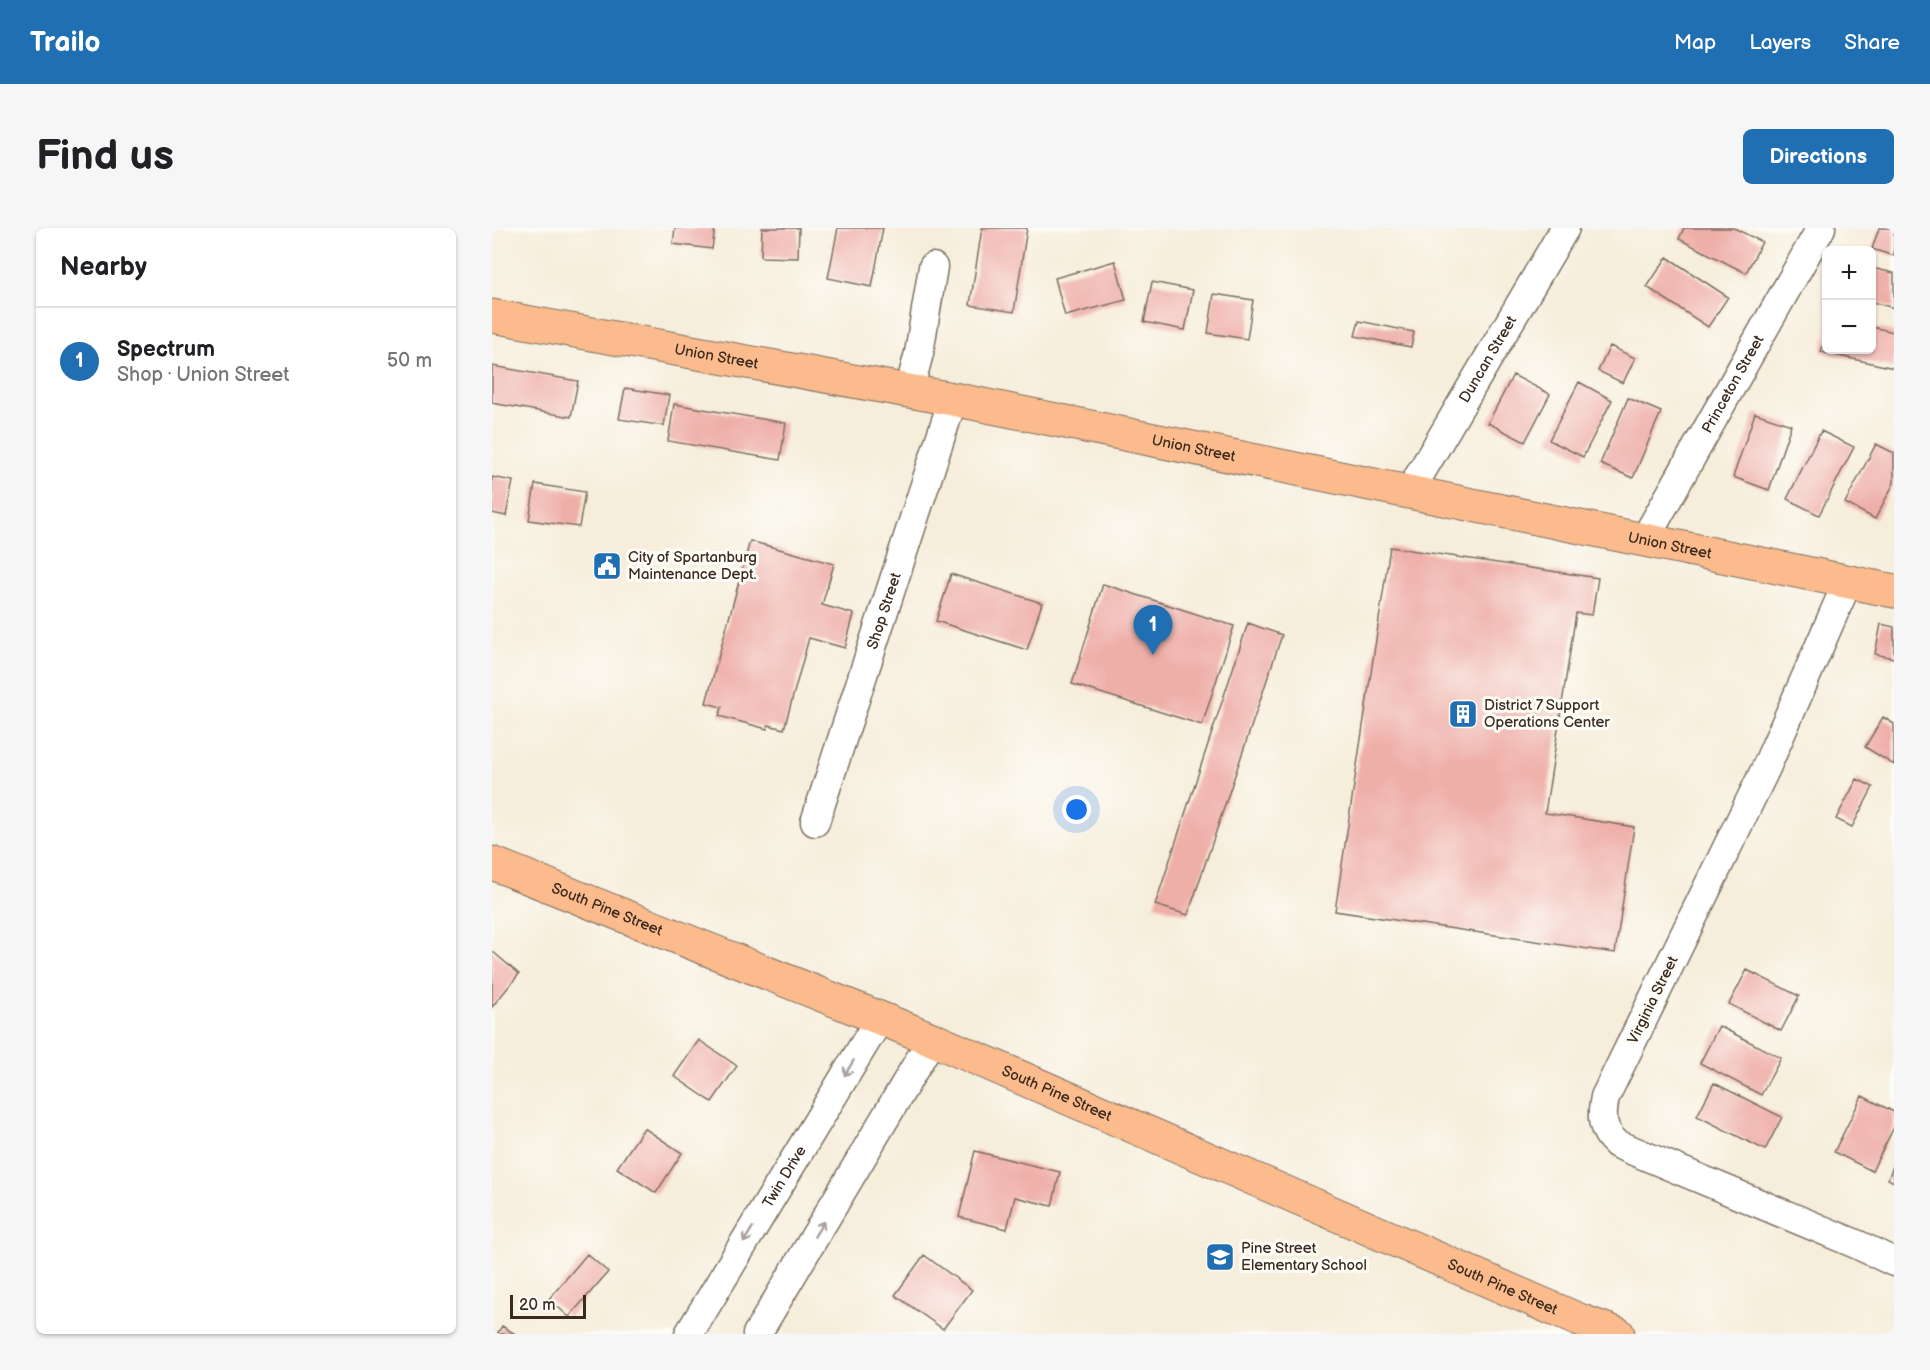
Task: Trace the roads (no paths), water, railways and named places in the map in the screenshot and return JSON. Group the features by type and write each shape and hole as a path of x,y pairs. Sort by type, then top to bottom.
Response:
{"main road":[{"name":"Union Street","path":"492,316 953,399 1894,591"},
{"name":"South Pine Street","path":"492,863 880,1018 1568,1315 1618,1334"}],"street":[{"name":"Duncan Street","path":"1410,491 1565,228"},
{"name":"Princeton Street","path":"1645,539 1821,228"},
{"path":"909,391 919,352 933,267"},
{"name":"Shop Street","path":"815,822 953,399"},
{"name":"Virginia Street","path":"1848,581 1765,770 1605,1097 1602,1113 1604,1129 1609,1138 1617,1144 1894,1262"},
{"name":"Twin Drive","path":"689,1334 880,1018"},
{"path":"757,1334 932,1040"}],"place":[{"name":"City of Spartanburg Maintenance Dept.","path":"607,566"},
{"name":"Spectrum","path":"1153,655"},
{"name":"District 7 Support Operations Center","path":"1463,714"},
{"name":"Pine Street Elementary School","path":"1220,1257"}]}
